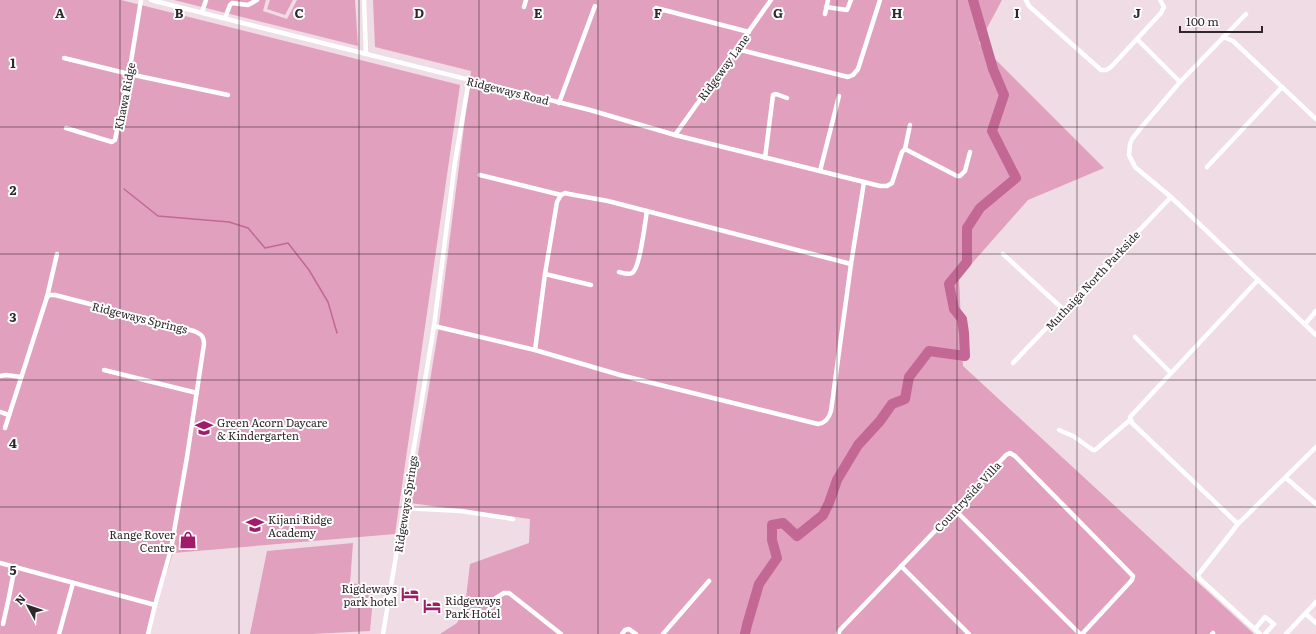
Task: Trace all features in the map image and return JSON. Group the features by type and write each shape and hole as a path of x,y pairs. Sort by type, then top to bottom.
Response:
{"street":[{"name":"Khawa Ridge","path":"66,128 112,142 115,140 129,74 141,0"},
{"name":"Ridgeways Road","path":"151,0 559,102 620,118 675,135 880,186 887,186 892,183 902,152 905,149"},
{"path":"202,12 206,0"},
{"path":"225,18 232,3 248,5 257,0"},
{"path":"364,0 366,54"},
{"path":"524,7 526,0"},
{"name":"Ridgeway Lane","path":"675,135 771,0"},
{"path":"825,14 828,0"},
{"path":"826,7 847,10 851,0"},
{"path":"737,49 848,77 853,75 858,69 880,0"},
{"path":"1026,0 1029,6 1101,70 1106,70 1111,67 1161,13 1164,6 1160,0"},
{"path":"559,102 595,6"},
{"path":"656,8 749,32"},
{"path":"1246,14 1180,82 1132,138 1129,150 1131,160 1135,167 1171,197 1316,335"},
{"path":"1223,37 1233,40 1316,119"},
{"path":"1136,39 1180,82"},
{"path":"64,58 129,74 228,95"},
{"name":"Ridgeways Springs","path":"383,634 434,326 456,162 469,80"},
{"path":"1207,167 1282,87"},
{"path":"765,158 773,95 776,94 787,98"},
{"path":"820,171 839,96"},
{"path":"910,125 905,149 957,176 960,176 965,171 970,152"},
{"path":"480,176 561,195 565,193 608,201 851,264"},
{"path":"434,326 534,350 611,371 620,375 821,424 827,420 831,411 864,182"},
{"path":"534,350 544,274 558,202 561,195"},
{"name":"Muthaiga North Parkside","path":"1013,363 1171,197"},
{"path":"619,272 628,274 635,270 647,212"},
{"path":"5,428 47,296 57,254"},
{"path":"1003,254 1064,310"},
{"path":"544,274 591,286"},
{"path":"1059,430 1073,436 1093,450 1096,450 1130,419 1258,280"},
{"name":"Ridgeways Springs","path":"47,296 55,295 200,333 202,336 204,344 197,393 171,550 148,634"},
{"path":"1305,324 1316,311"},
{"path":"1135,337 1171,373"},
{"path":"104,370 197,393"},
{"path":"0,376 6,375 21,377"},
{"path":"0,412 9,415"},
{"path":"1130,419 1238,524"},
{"path":"1260,634 1200,579 1198,575 1238,524 1316,447"},
{"name":"Countryside Villa","path":"838,634 840,630 1010,452 1026,466 1132,574 1132,580 1081,634"},
{"path":"1286,478 1316,504"},
{"path":"404,508 461,511 513,519"},
{"path":"955,510 1081,634"},
{"path":"0,563 155,605"},
{"path":"2,624 10,597 15,566"},
{"path":"901,566 969,634"},
{"path":"663,634 708,581"},
{"path":"60,634 73,583"},
{"path":"488,603 504,593 509,593 561,634"},
{"path":"1286,634 1316,602"},
{"path":"1306,614 1316,623"},
{"path":"1255,629 1265,617 1274,624 1265,634"},
{"path":"622,634 625,630 629,629 636,634"}],"shaded area":[{"path":"0,0 121,0 460,85 395,534 173,553 146,634 0,634"},
{"path":"174,0 266,0 263,11 287,19 297,0 355,0 358,46"},
{"path":"270,0 293,0 285,15 267,9"},
{"path":"373,0 1002,0 979,43 1104,168 1028,200 959,278 963,366 1254,634 440,634 457,623 465,606 470,564 529,543 530,519 410,503 438,332 471,71 375,47"},
{"path":"353,543 350,583 374,586 370,631 312,634 250,634 267,551"}],"waterway":[{"path":"745,634 759,584 777,558 772,540 772,525 783,523 797,536 823,515 837,480 858,445 880,421 892,404 905,399 909,377 929,351 965,356 962,319 954,309 949,284 967,262 967,228 980,208 1016,178 992,131 1004,95 993,69 973,0"},
{"path":"124,189 158,216 229,222 248,228 265,248 288,243 309,270 328,302 337,333"}],"place":[{"name":"Green Acorn Daycare & Kindergarten","path":"204,428"},
{"name":"Kijani Ridge Academy","path":"255,525"},
{"name":"Range Rover Centre","path":"188,540"},
{"name":"Rigdeways park hotel","path":"410,594"},
{"name":"Ridgeways Park Hotel","path":"432,606"}]}
